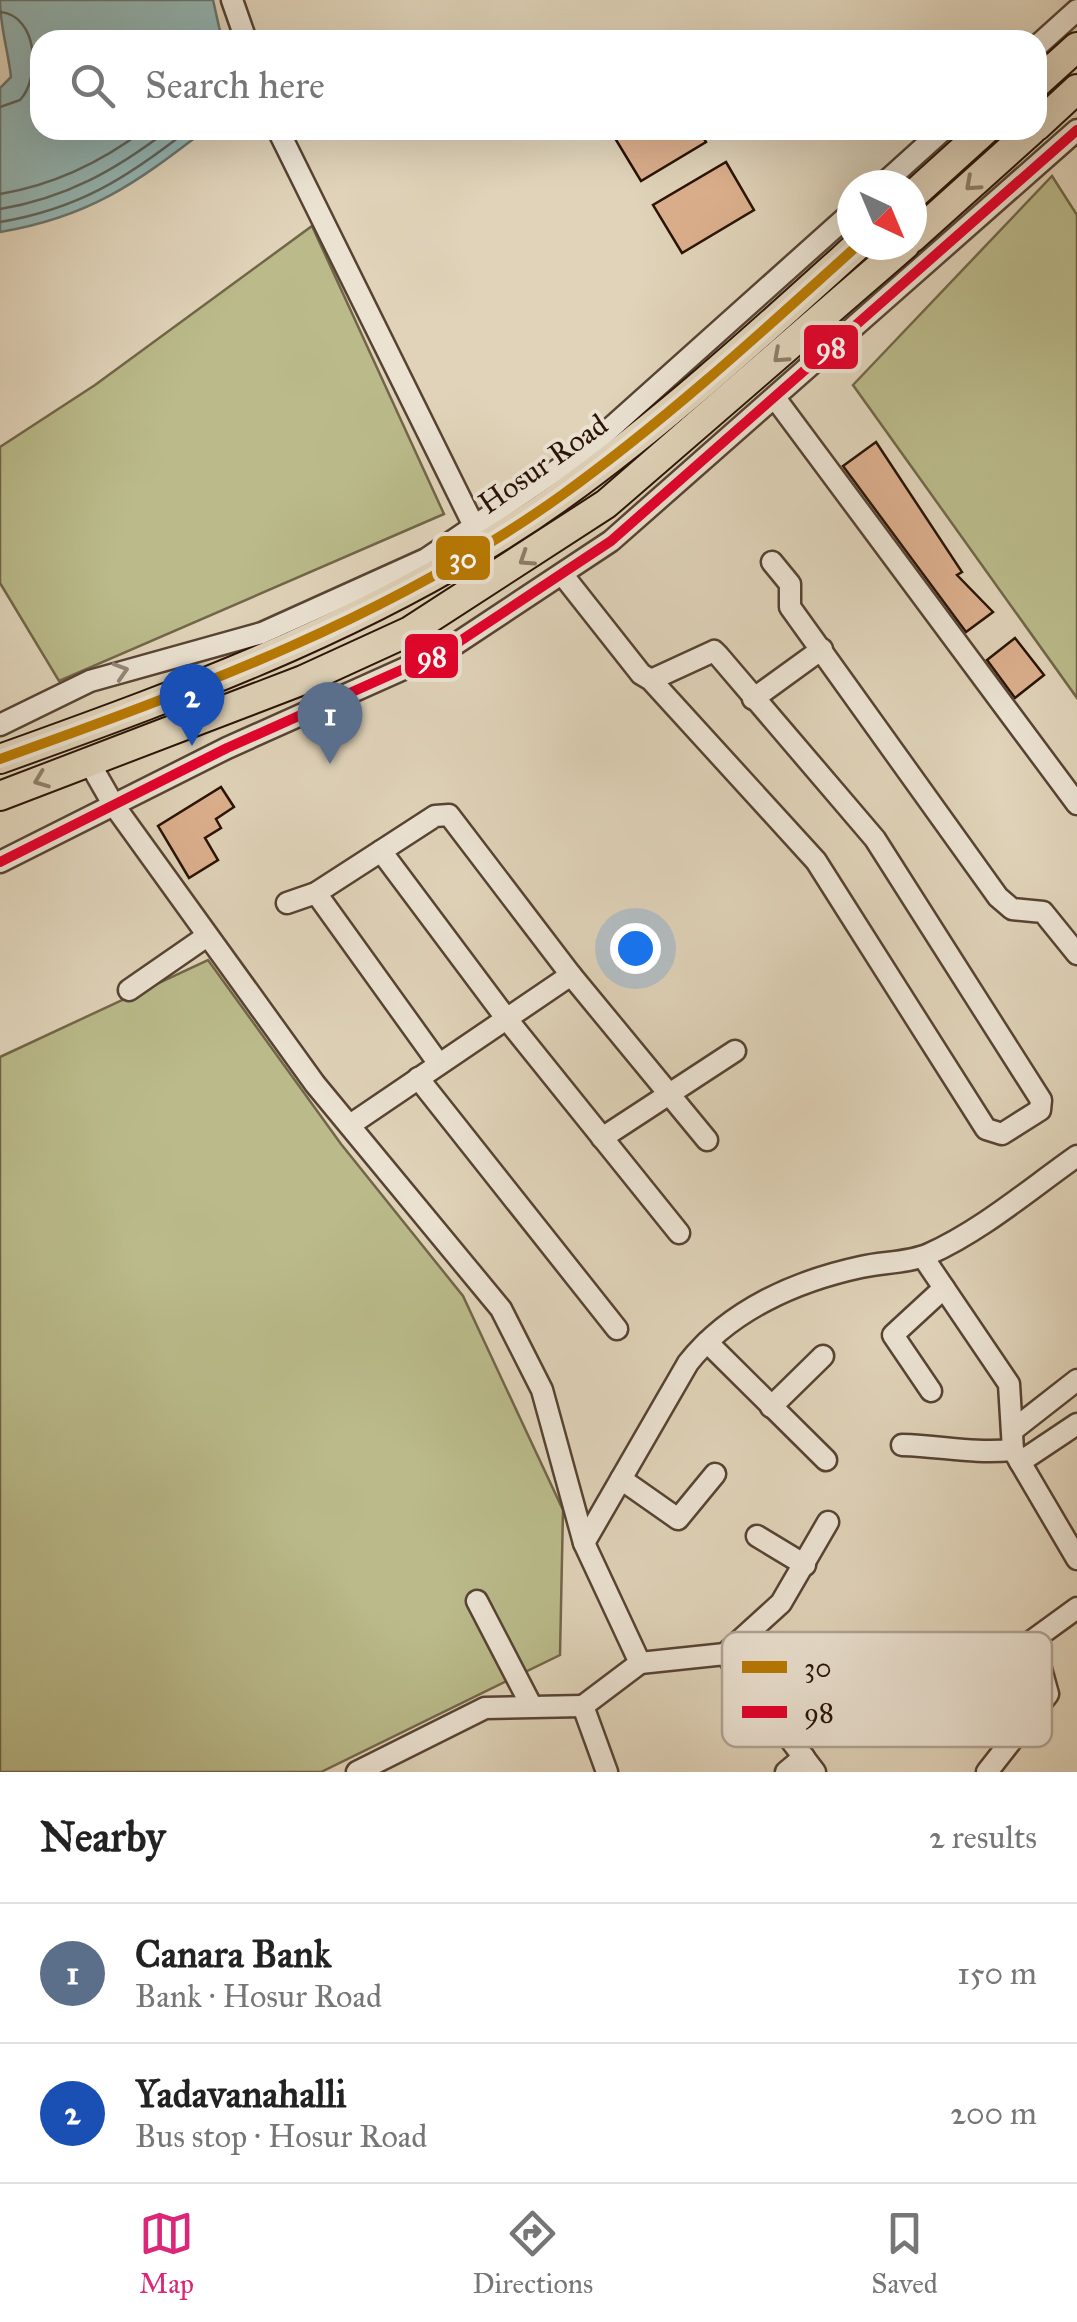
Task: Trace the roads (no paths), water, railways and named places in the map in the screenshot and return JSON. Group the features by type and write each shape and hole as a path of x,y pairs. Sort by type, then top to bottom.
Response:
{"highway":[{"path":"1047,74 1077,47"},
{"path":"1047,117 1077,90"},
{"path":"927,182 974,140"},
{"path":"927,225 1022,140"},
{"name":"Hosur Road","path":"0,759 158,702 354,619 478,550 560,496 666,396 839,260"},
{"path":"0,796 303,680 410,631 606,504 888,260"}],"street":[{"path":"232,0 242,30"},
{"path":"1047,37 1077,10"},
{"path":"0,862 114,804 448,650 611,541 1077,130"},
{"path":"283,140 475,528"},
{"path":"899,170 933,140"},
{"path":"0,725 90,681 262,633 426,559 666,396 837,227"},
{"path":"776,398 1077,804"},
{"path":"772,562 790,584 790,607 998,897 1012,909 1043,912 1077,954"},
{"path":"562,574 641,674 651,680 816,861 986,1129 1002,1134 1040,1110 1041,1100 875,838 714,651 651,680"},
{"path":"753,699 822,649"},
{"path":"89,762 207,936 350,1125 501,1309 542,1390 584,1543 640,1664"},
{"path":"288,903 316,893 436,816 449,815 571,975 707,1140"},
{"path":"381,852 506,1018 679,1234"},
{"path":"316,893 439,1064"},
{"path":"128,990 207,936"},
{"path":"350,1125 571,975"},
{"path":"602,1138 735,1051"},
{"path":"418,1078 617,1329"},
{"path":"584,1543 688,1363 707,1342 743,1314 800,1284 836,1272 923,1257 947,1246 1077,1156"},
{"path":"923,1257 1009,1384 1015,1447 1075,1551"},
{"path":"930,1391 893,1334 944,1288"},
{"path":"707,1342 826,1460"},
{"path":"771,1407 823,1356"},
{"path":"1015,1447 1077,1380"},
{"path":"902,1445 934,1446 970,1454 1015,1447 1077,1424"},
{"path":"621,1479 678,1520 715,1474"},
{"path":"749,1632 781,1603 828,1522"},
{"path":"758,1536 805,1565"},
{"path":"477,1601 530,1706"},
{"path":"1044,1632 1077,1608"},
{"path":"356,1772 484,1708 584,1706 640,1664 722,1654"},
{"path":"584,1706 607,1772"},
{"path":"987,1772 1007,1747"},
{"path":"786,1772 810,1765"}],"water":[{"path":"0,0 213,0 220,30 30,30 30,140 192,140 110,196 60,217 0,232 0,88 11,77"}],"place":[{"name":"Yadavanahalli","path":"192,746"},
{"name":"Canara Bank","path":"330,764"}]}
